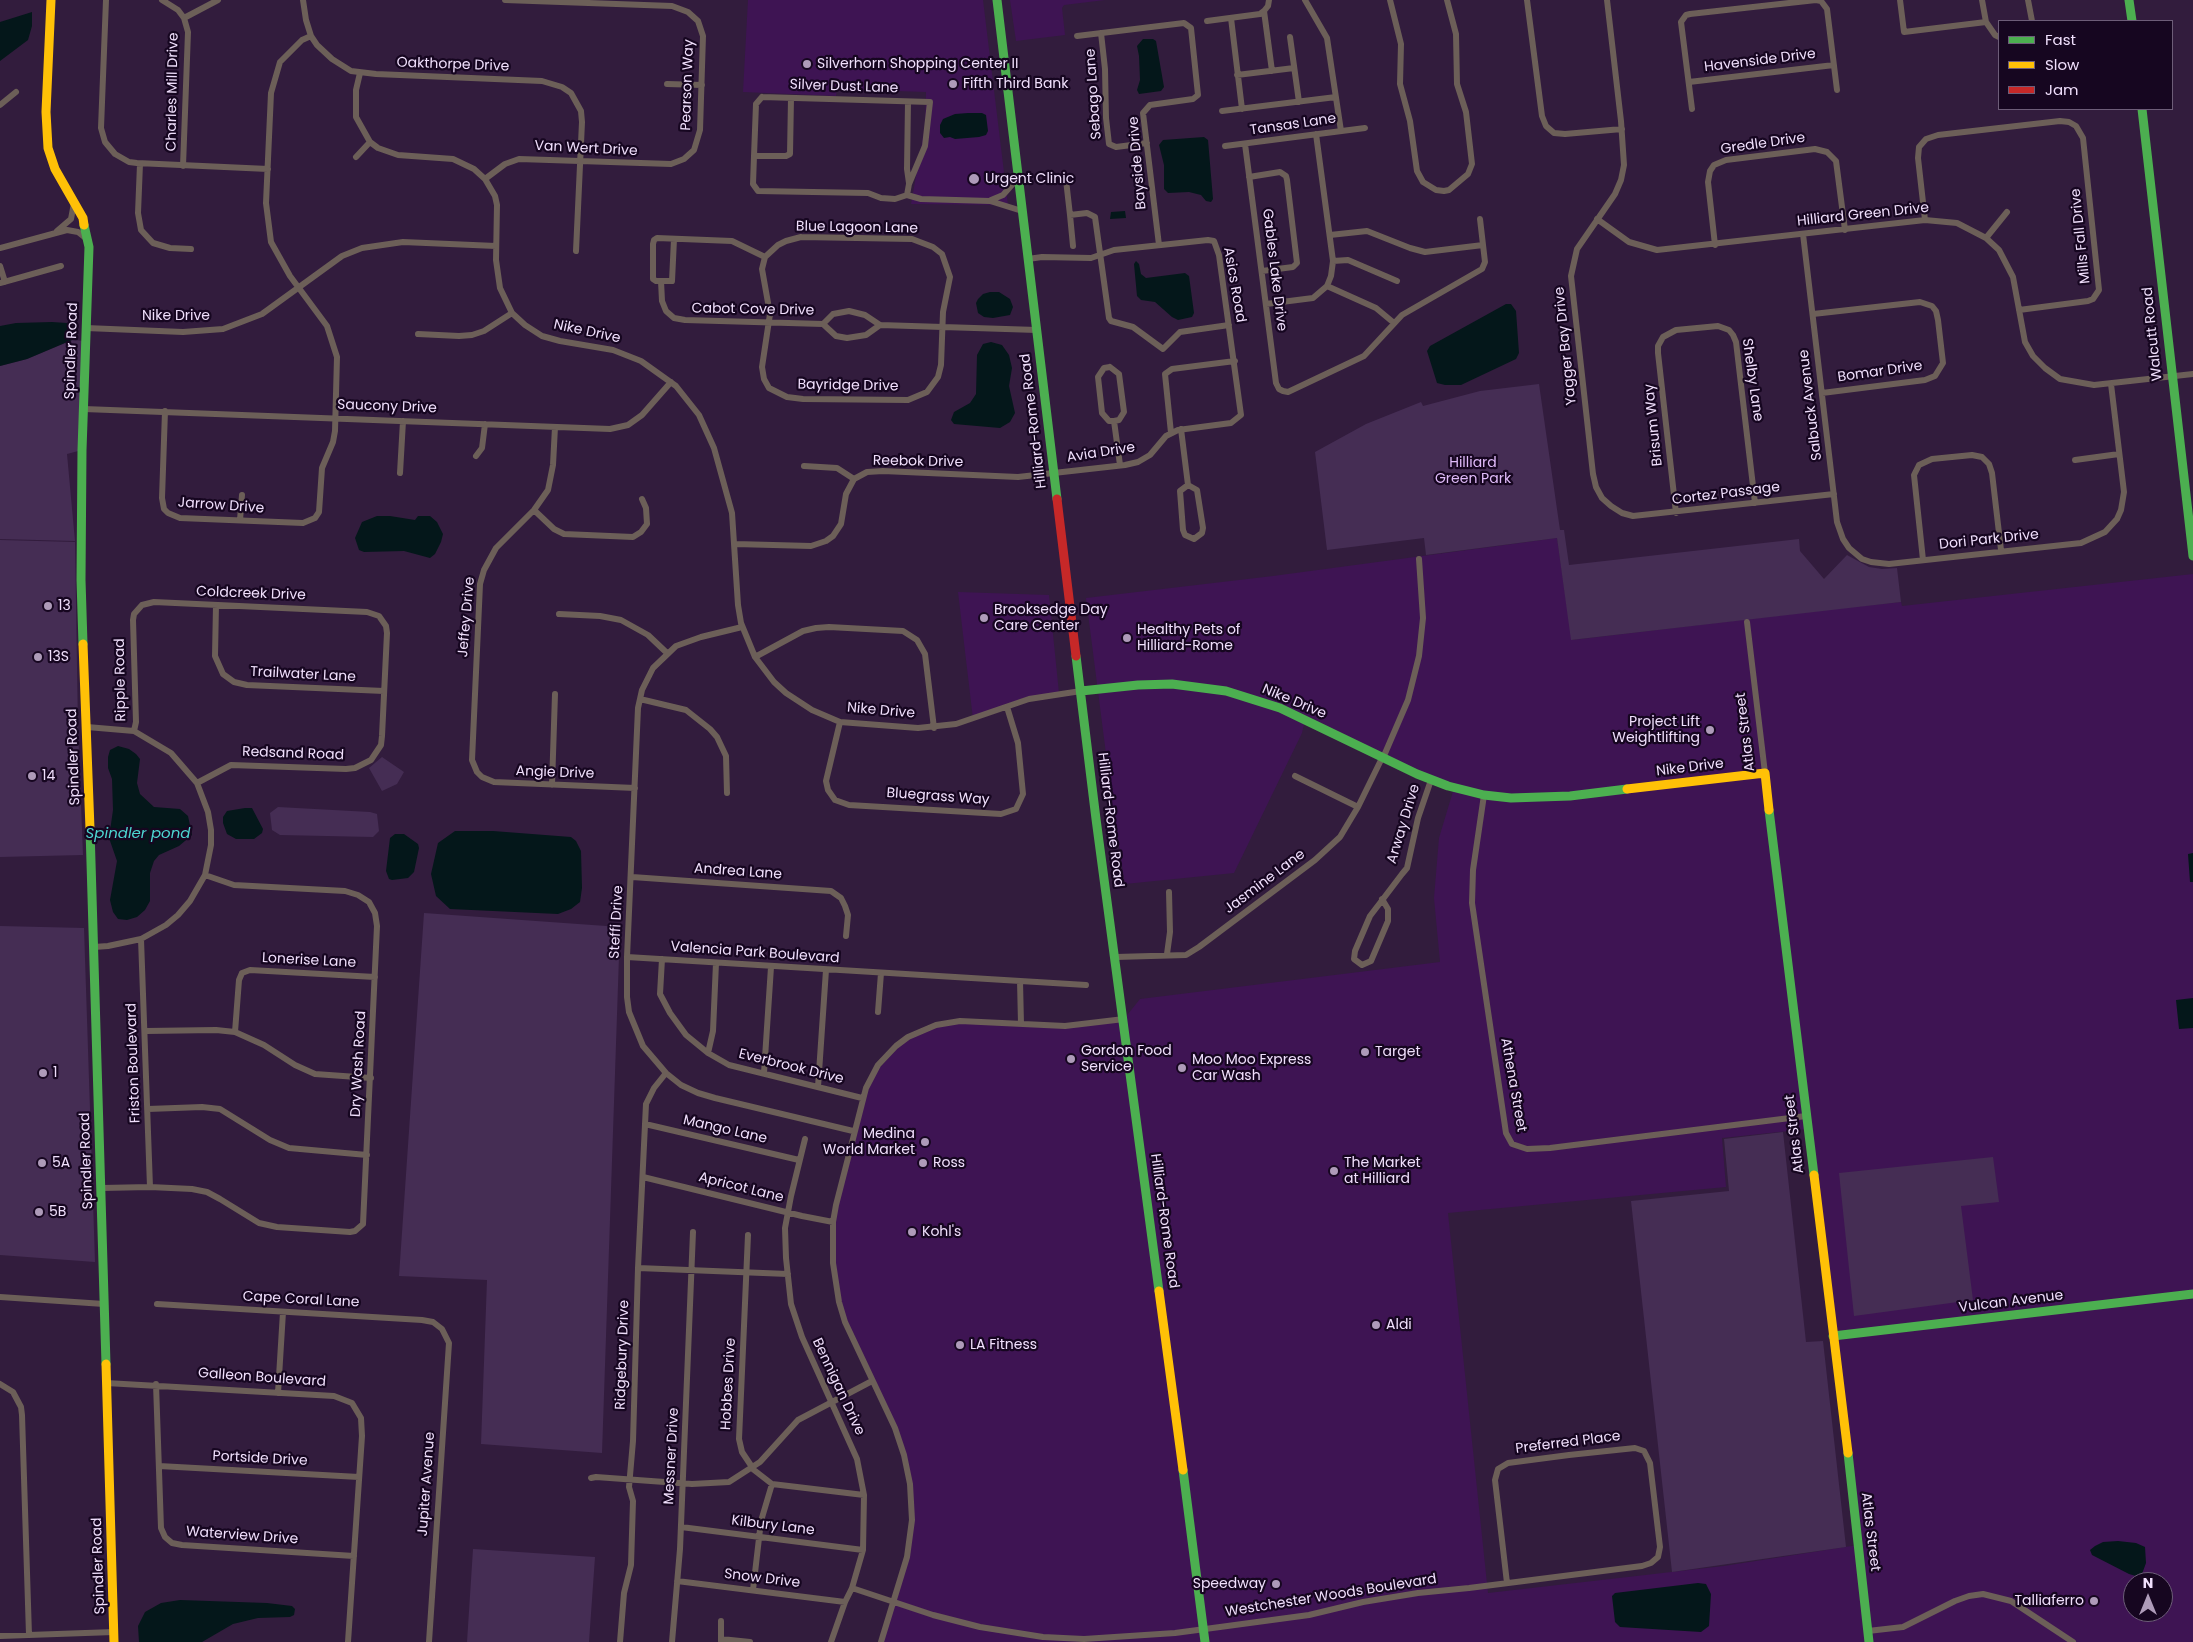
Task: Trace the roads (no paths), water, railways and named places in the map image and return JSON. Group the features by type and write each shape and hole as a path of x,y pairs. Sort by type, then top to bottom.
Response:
{"street":[{"name":"Spindler Road","path":"52,0 47,140 55,169 83,218 88,240 81,580 102,1188 114,1642"},
{"path":"106,0 101,128 105,142 115,154 129,162 140,164 268,169"},
{"name":"Charles Mill Drive","path":"162,0 178,10 184,18 189,40 184,166"},
{"path":"184,18 218,0"},
{"path":"304,0 311,36 302,40 280,62 271,92 266,203 272,242 298,288 327,326 333,342 337,357 338,373 336,418"},
{"path":"504,0 543,1"},
{"name":"Hilliard-Rome Road","path":"997,0 1096,819 1116,957 1205,1642"},
{"path":"1207,21 1260,14 1268,6 1269,0"},
{"path":"1305,0 1327,38 1341,131"},
{"path":"1390,0 1400,44 1400,84 1410,121 1417,171 1423,182 1436,190 1444,191 1449,190 1468,174 1472,164 1466,112 1457,84 1456,34 1447,0"},
{"path":"1527,0 1542,116 1546,126 1554,133 1564,134 1622,129"},
{"name":"Yagger Bay Drive","path":"1607,0 1622,129 1624,165 1621,180 1615,194 1577,249 1573,262 1571,290 1593,474 1602,498 1622,513"},
{"path":"1736,0 1737,9"},
{"path":"1900,0 1904,32 1986,22"},
{"path":"1982,0 1986,22 1998,36"},
{"path":"2028,0 2032,20"},
{"path":"2129,0 2132,20"},
{"name":"Pearson Way","path":"543,1 672,6 683,9 698,21 703,36 700,137 694,150 689,155"},
{"path":"1692,109 1681,22 1686,15 1769,3 1821,1 1828,10 1837,90"},
{"path":"1264,11 1272,71"},
{"path":"1231,18 1242,109"},
{"name":"Bayside Drive","path":"1077,36 1184,23 1191,28 1198,94 1193,99 1150,105 1143,114 1159,245"},
{"name":"Sebago Lane","path":"1101,33 1106,69 1106,118 1109,144 1116,147 1147,143"},
{"name":"Oakthorpe Drive","path":"311,36 317,45 332,59 351,71 360,73 542,81 562,87 571,93 581,111 576,251"},
{"path":"1290,37 1299,102"},
{"name":"Havenside Drive","path":"1689,82 1834,65"},
{"path":"1238,75 1294,68"},
{"path":"360,73 356,90 356,118 370,142 378,148 398,155 453,159 474,169 485,179 495,196 497,205 496,246"},
{"path":"667,84 702,85"},
{"path":"0,105 16,92"},
{"name":"Silver Dust Lane","path":"754,156 758,100 762,97 930,102 925,146 909,184"},
{"path":"1222,111 1336,97"},
{"path":"791,98 790,154 786,156 754,156 753,184 758,191 868,193 881,198 895,199 907,195 921,199 990,201 1022,211"},
{"path":"907,195 909,184 907,169 908,102"},
{"name":"Walcutt Road","path":"2142,110 2193,556"},
{"name":"Mills Fall Drive","path":"1925,220 1918,158 1919,147 1926,139 1938,134 2060,121 2069,122 2076,126 2083,138 2099,290 2088,301 2019,310"},
{"name":"Tansas Lane","path":"1225,146 1365,128"},
{"path":"1266,304 1313,298 1327,286 1333,271 1316,134"},
{"path":"356,157 370,142"},
{"name":"Gables Lake Drive","path":"1245,144 1276,383 1279,390 1288,392 1364,356 1394,323"},
{"name":"Gredle Drive","path":"1715,245 1708,182 1712,168 1718,162 1816,149 1828,152 1836,161 1845,230"},
{"name":"Van Wert Drive","path":"485,179 505,164 519,159 665,164 678,162 689,155"},
{"path":"140,164 138,213 141,230 153,243 170,248 191,249"},
{"path":"1249,177 1280,172 1286,176 1287,180 1297,263 1293,267 1262,271"},
{"path":"990,201 1003,195 1018,178"},
{"path":"1066,180 1073,246"},
{"path":"56,232 71,219 74,202"},
{"path":"1986,238 2007,212"},
{"path":"1070,215 1087,214 1095,216 1108,314 1111,321 1133,327 1163,349 1180,332 1229,324"},
{"path":"1327,286 1376,308 1394,323 1402,314 1482,270 1485,262 1480,219"},
{"name":"Hilliard Green Drive","path":"1598,219 1622,238 1642,247 1672,250 1925,220 1957,223 1986,238 1999,250 2008,264 2013,277 2025,342 2033,356 2045,368 2060,378 2077,384 2094,385 2193,374"},
{"path":"0,248 56,232 73,231 88,240"},
{"path":"1330,235 1367,231 1425,252 1483,245"},
{"name":"Salbuck Avenue","path":"1803,234 1837,522 1842,539 1854,554 1866,561"},
{"name":"Blue Lagoon Lane","path":"766,257 786,240 801,237 912,239 923,242 942,254 950,277 942,312 943,328"},
{"name":"Cabot Cove Drive","path":"674,239 657,238 654,240 653,279 661,281 662,301 666,311 674,318 685,320 823,324 836,336 847,338 866,334 880,325"},
{"path":"661,281 672,281 674,239 732,241 766,257 762,269 762,278 770,306 770,322"},
{"name":"Asics Road","path":"1028,259 1042,257 1091,258 1114,250 1208,240 1214,242 1219,255 1241,411 1237,420 1231,423 1181,429 1171,433"},
{"name":"Nike Drive","path":"86,328 183,332 223,329 262,314 342,256 362,248 403,242 496,246 500,288 512,313 542,336 613,350 641,361 671,382 688,400 708,431 732,513 738,605 742,626 755,657 769,676 786,693 812,710 840,722 892,727 934,728 973,719 1029,699 1124,686 1172,684 1226,691 1280,708 1431,780 1484,795 1511,798 1562,797 1765,773"},
{"path":"1333,261 1348,260 1397,280"},
{"path":"0,266 2,283 61,266"},
{"name":"Bomar Drive","path":"1813,314 1920,302 1926,303 1936,311 1943,358 1940,371 1935,376 1925,380 1822,393"},
{"name":"Cabot Cove Drive","path":"823,324 833,314 849,310 865,314 880,325 1037,330"},
{"path":"418,334 472,335 484,331 512,313"},
{"name":"Bayridge Drive","path":"770,322 762,367 764,379 769,388 777,394 803,399 908,400 918,397 927,392 938,377 942,365 943,328"},
{"name":"Shelby Lane","path":"1663,337 1676,330 1718,326 1729,330 1733,336 1755,503"},
{"name":"Brisum Way","path":"1663,337 1658,346 1658,353 1676,513"},
{"path":"1171,433 1165,374 1172,369 1235,361"},
{"path":"1110,367 1119,374 1124,412 1119,420 1114,421 1109,421 1102,413 1098,377 1100,372 1110,367"},
{"name":"Saucony Drive","path":"84,409 610,429 628,425 642,415 671,382"},
{"path":"2075,460 2119,454 2112,384"},
{"name":"Jarrow Drive","path":"165,411 162,498 166,511 174,517 180,518 302,523 315,518 320,508 322,468 334,437 336,418"},
{"path":"400,473 403,420"},
{"path":"1114,421 1120,465"},
{"path":"476,456 482,448 485,424"},
{"name":"Jeffey Drive","path":"477,772 472,760 471,751 480,584 484,570 496,548 543,500 552,479 555,427"},
{"path":"1181,429 1188,485"},
{"name":"Avia Drive","path":"1054,472 1138,462 1171,433"},
{"name":"Dori Park Drive","path":"1866,561 1889,564 2002,550 2081,543 2097,537 2112,526 2121,510 2123,501 2119,454"},
{"path":"1923,560 1914,482 1917,468 1923,462 1932,459 1972,455 1985,459 1992,473 2002,550"},
{"path":"735,544 811,546 826,541 833,536 841,524 846,494 854,480 837,468 804,466"},
{"name":"Reebok Drive","path":"854,480 867,472 875,471 1018,477 1054,472"},
{"path":"1188,485 1198,490 1203,528 1199,537 1194,539 1185,535 1183,530 1180,491 1188,485"},
{"name":"Cortez Passage","path":"1622,513 1647,516 1834,494"},
{"path":"240,520 242,495"},
{"path":"534,510 554,529 569,535 632,538 642,532 647,524 646,508 642,499"},
{"name":"Jasmine Lane","path":"1116,957 1166,954 1186,955 1303,869 1340,837 1383,758 1408,700 1419,656 1423,618 1419,559"},
{"name":"Coldcreek Drive","path":"133,628 134,614 142,605 148,603 367,612 376,614 383,620 386,633 384,691"},
{"name":"Trailwater Lane","path":"216,605 215,656 223,674 234,682 246,685 384,691"},
{"path":"559,614 600,616 621,620 648,635 667,653"},
{"name":"Atlas Street","path":"1748,622 1869,1642"},
{"name":"Steffi Drive","path":"742,626 686,642 667,653 650,674 640,699 627,957 629,1012 643,1046 666,1073 681,1085 698,1093 853,1131"},
{"name":"Ripple Road","path":"133,628 136,722 134,731"},
{"path":"755,657 803,631 816,628 903,631 917,640 925,654 934,728"},
{"name":"Redsand Road","path":"197,783 231,765 346,768 364,765 372,760 380,745 384,691"},
{"path":"552,785 555,694"},
{"path":"640,699 686,710 710,729 717,737 726,756 727,793"},
{"name":"Bluegrass Way","path":"840,722 826,781 828,790 835,800 849,805 1001,814 1016,809 1023,794 1018,743 1006,707"},
{"path":"87,727 134,731 171,753 197,783 208,812 211,830 211,845 204,875 194,896 178,915 166,925 141,939 108,946 94,946"},
{"name":"Angie Drive","path":"477,772 488,781 494,782 635,788"},
{"path":"1295,776 1358,807"},
{"name":"Arway Drive","path":"1382,899 1388,908 1388,921 1371,961 1362,965 1354,960 1355,950 1370,916 1382,899 1407,868 1418,818 1431,780"},
{"name":"Athena Street","path":"1484,795 1473,870 1472,903 1506,1133 1512,1144 1527,1149 1550,1148 1806,1116"},
{"name":"Dry Wash Road","path":"150,1187 180,1188 207,1192 253,1220 277,1227 350,1232 360,1228 364,1218 376,914 369,902 358,894 345,891 234,885 204,875"},
{"name":"Andrea Lane","path":"632,877 831,891 841,898 848,915 846,936"},
{"path":"1166,954 1170,932 1169,892"},
{"name":"Friston Boulevard","path":"141,939 146,1031 150,1187"},
{"name":"Valencia Park Boulevard","path":"627,957 1086,985"},
{"name":"Everbrook Drive","path":"662,959 660,994 670,1013 686,1035 708,1053 729,1065 862,1098"},
{"path":"708,1053 713,1031 716,963"},
{"path":"764,1073 771,967"},
{"name":"Lonerise Lane","path":"235,1032 240,970 375,977"},
{"path":"818,1087 826,970"},
{"path":"878,1012 881,973"},
{"path":"1020,981 1021,1024"},
{"path":"881,1642 903,1576 910,1543 912,1520 910,1484 904,1455 895,1428 853,1341 839,1302 833,1263 833,1222 862,1098 870,1078 886,1056 908,1037 948,1022 1065,1026 1124,1019"},
{"path":"146,1031 216,1030 235,1032 264,1045 295,1065 315,1074 370,1078"},
{"name":"Ridgebury Drive","path":"620,1642 624,1593 631,1565 633,1501 629,1488 633,1441 638,1268 645,1124 648,1096 666,1073"},
{"path":"148,1109 202,1107 220,1109 270,1140 289,1148 367,1155"},
{"name":"Mango Lane","path":"645,1124 799,1160"},
{"name":"Bennigan Drive","path":"805,1139 787,1213 786,1238 791,1304 802,1337 857,1460 864,1495 863,1550 852,1588 831,1642"},
{"name":"Apricot Lane","path":"642,1177 787,1213 833,1222"},
{"path":"102,1188 150,1187"},
{"name":"Messner Drive","path":"672,1642 681,1528 693,1232"},
{"name":"Hobbes Drive","path":"748,1235 739,1439 742,1452 753,1468 772,1484"},
{"path":"638,1268 788,1274"},
{"name":"Vulcan Avenue","path":"1833,1336 2193,1294"},
{"path":"0,1297 104,1304"},
{"name":"Cape Coral Lane","path":"157,1304 422,1320 433,1322 442,1329"},
{"path":"278,1392 283,1312"},
{"name":"Jupiter Avenue","path":"429,1642 449,1343 442,1329"},
{"path":"591,1478 596,1476 683,1484 729,1482 753,1468 798,1420 872,1381"},
{"name":"Galleon Boulevard","path":"106,1383 156,1384 334,1396 352,1403 361,1418 362,1427 348,1642"},
{"path":"0,1384 13,1392 21,1407 22,1415 29,1635"},
{"name":"Waterview Drive","path":"156,1384 161,1528 165,1537 172,1543 182,1545 354,1556"},
{"name":"Preferred Place","path":"1635,1448 1644,1451 1650,1463 1660,1537 1658,1557 1651,1563 1642,1566 1507,1583 1495,1480 1498,1469 1508,1463 1569,1455 1635,1448"},
{"name":"Portside Drive","path":"159,1466 359,1477"},
{"path":"753,1590 759,1537 772,1484 864,1495"},
{"name":"Kilbury Lane","path":"681,1528 863,1550"},
{"name":"Snow Drive","path":"677,1581 845,1602"},
{"name":"Westchester Woods Boulevard","path":"894,1602 955,1622 1043,1637 1084,1639 1204,1630 1308,1615 1375,1600 1507,1583"},
{"path":"852,1588 894,1602"},
{"path":"1868,1631 1903,1627 1955,1601 1968,1596 1983,1594 2011,1601 2073,1642"},
{"path":"721,1621 721,1640 750,1642"},
{"path":"0,1636 114,1632"}],"water":[{"path":"32,12 32,26 28,40 0,61 0,22"},
{"path":"1143,39 1153,39 1156,41 1164,87 1161,91 1139,94 1137,90 1140,80 1137,46"},
{"path":"982,113 986,115 988,131 986,135 955,139 950,137 944,138 940,133 940,125 943,119 955,114"},
{"path":"1204,137 1208,140 1213,199 1211,202 1206,201 1201,195 1189,192 1168,193 1164,189 1164,165 1159,145 1163,140"},
{"path":"1125,211 1126,218 1110,219 1111,212"},
{"path":"1136,261 1139,264 1141,274 1146,278 1185,273 1189,276 1194,313 1192,317 1178,320 1155,302 1141,300 1137,296 1134,264"},
{"path":"999,292 1010,299 1013,307 1010,315 993,318 984,317 978,313 976,303 978,299 983,294"},
{"path":"1506,304 1511,304 1516,311 1519,353 1516,359 1461,385 1437,383 1427,351 1430,346"},
{"path":"16,323 67,323 72,330 72,340 27,359 0,366 0,326"},
{"path":"991,342 1002,345 1009,355 1012,368 1009,386 1015,413 1010,422 1000,428 954,424 951,420 954,412 970,403 976,394 977,355 983,344"},
{"path":"377,516 415,520 418,516 430,516 437,522 443,534 435,554 430,558 404,551 364,552 359,550 355,538 362,522"},
{"name":"Spindler pond","path":"118,746 129,749 140,759 137,783 140,794 154,807 180,809 188,816 192,835 179,846 159,855 154,861 150,873 150,901 145,910 137,917 127,920 118,919 113,912 110,900 117,861 109,838 113,810 112,779 108,768 108,757 110,750"},
{"path":"252,808 263,829 262,833 254,839 236,839 227,834 223,817 227,811"},
{"path":"455,831 493,831 571,837 576,841 581,851 582,888 580,902 571,909 558,914 450,909 436,896 431,874 438,843"},
{"path":"395,834 404,834 418,844 419,848 414,872 408,878 392,880 389,879 386,871 390,838"},
{"path":"2193,853 2193,882 2190,882 2188,854"},
{"path":"2193,998 2193,1028 2179,1029 2176,1000"},
{"path":"2103,1542 2136,1543 2145,1547 2146,1563 2143,1572 2125,1572 2092,1555 2090,1550"},
{"path":"1698,1583 1706,1584 1711,1594 1709,1626 1701,1632 1620,1627 1615,1622 1612,1596 1615,1593"},
{"path":"180,1600 267,1603 292,1606 295,1609 294,1615 290,1617 258,1618 233,1624 202,1642 139,1642 138,1626 145,1612 161,1603"}],"place":[{"name":"Silverhorn Shopping Center II","path":"807,64"},
{"name":"Fifth Third Bank","path":"953,84"},
{"name":"Urgent Clinic","path":"974,179"},
{"name":"13","path":"48,606"},
{"name":"Brooksedge Day Care Center","path":"984,618"},
{"name":"Healthy Pets of Hilliard-Rome","path":"1127,638"},
{"name":"13S","path":"38,657"},
{"name":"Project Lift Weightlifting","path":"1710,730"},
{"name":"14","path":"32,776"},
{"name":"Target","path":"1365,1052"},
{"name":"Gordon Food Service","path":"1071,1059"},
{"name":"Moo Moo Express Car Wash","path":"1182,1068"},
{"name":"1","path":"43,1073"},
{"name":"Medina World Market","path":"925,1142"},
{"name":"5A","path":"42,1163"},
{"name":"Ross","path":"923,1163"},
{"name":"The Market at Hilliard","path":"1334,1171"},
{"name":"5B","path":"39,1212"},
{"name":"Kohl's","path":"912,1232"},
{"name":"Aldi","path":"1376,1325"},
{"name":"LA Fitness","path":"960,1345"},
{"name":"Speedway","path":"1276,1584"},
{"name":"Talliaferro","path":"2094,1601"}],"park label":[{"name":"Hilliard Green Park","path":"1473,472"}]}
